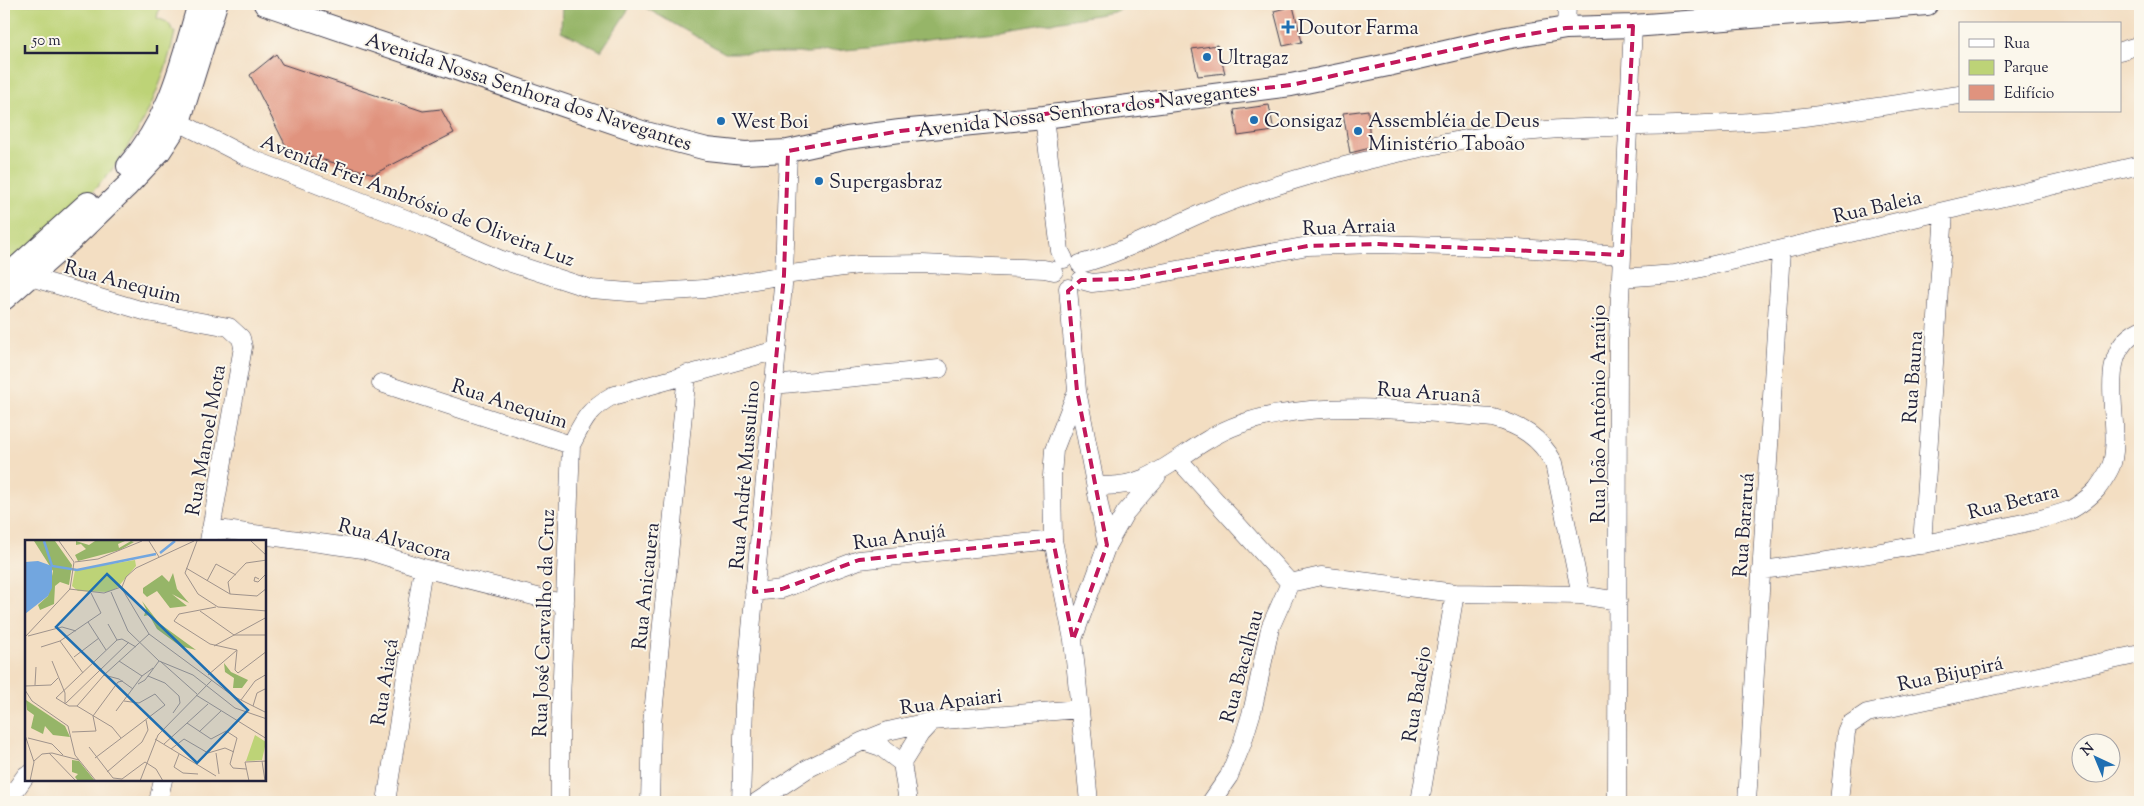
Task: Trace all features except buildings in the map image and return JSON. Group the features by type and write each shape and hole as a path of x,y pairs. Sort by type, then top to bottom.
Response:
{"main road":[{"path":"171,118 173,91 199,4"},
{"path":"4,299 15,276 120,174 171,118 216,4"},
{"name":"Avenida Nossa Senhora dos Navegantes","path":"265,4 642,132 707,149 745,153 788,151 848,138 900,131 1044,117 1291,85 1506,38 1566,28 1633,26 1927,4"}],"street":[{"path":"1566,28 1567,4"},
{"name":"Rua João Antônio Araújo","path":"1616,802 1618,340 1633,26"},
{"path":"2122,50 2140,45"},
{"name":"Avenida Frei Ambrósio de Oliveira Luz","path":"171,118 247,157 429,228 499,259 591,289 641,293 704,289 784,275 858,265 922,264 1044,269 1069,272 1114,254 1214,208 1321,171 1456,141 1564,128 1731,123 1795,118 1959,95"},
{"path":"1044,117 1060,251 1069,272 1078,390 1107,545"},
{"name":"Rua André Mussulino","path":"741,802 744,705 784,275 788,151"},
{"name":"Rua Baleia","path":"1621,278 1676,274 1781,251 2140,165"},
{"name":"Rua Bauna","path":"1922,545 1944,212"},
{"name":"Rua Arraia","path":"1069,272 1092,283 1129,279 1308,246 1386,244 1518,248 1622,255"},
{"name":"Rua Bararuá","path":"1748,802 1781,251"},
{"name":"Rua Anequim","path":"15,276 148,312 229,327 236,332 243,347"},
{"name":"Rua Betara","path":"1761,570 1820,563 1922,545 2041,518 2072,509 2096,490 2112,464 2114,437 2112,368 2118,350 2133,333 2140,330"},
{"name":"Rua Manoel Mota","path":"210,534 243,347"},
{"name":"Rua Anequim","path":"382,383 571,445 586,415 599,403 612,396 777,350"},
{"path":"774,385 939,369"},
{"name":"Rua Anicauera","path":"650,802 652,724 687,374"},
{"path":"1078,390 1054,450 1052,476 1053,540 1073,640 1089,802"},
{"name":"Rua Aruanã","path":"1096,485 1125,486 1162,470 1210,438 1239,424 1280,414 1331,407 1493,418 1513,423 1531,436 1546,449 1554,463 1581,595"},
{"name":"Rua José Carvalho da Cruz","path":"560,802 560,727 571,445"},
{"path":"1178,459 1290,583 1321,576 1455,593 1581,595 1618,602"},
{"name":"Rua Aruanã","path":"1073,640 1107,545 1125,513 1162,470"},
{"name":"Rua Alvacora","path":"210,534 355,548 423,568 565,604"},
{"name":"Rua Anujá","path":"754,592 782,589 858,560 1053,540"},
{"name":"Rua Aiaçá","path":"386,802 423,568"},
{"name":"Rua Bacalhau","path":"1211,802 1229,776 1242,744 1253,708 1270,628 1290,583"},
{"name":"Rua Badejo","path":"1420,802 1455,593"},
{"name":"Rua Bijupirá","path":"1839,802 1846,732 1849,724 1867,713 2140,654"},
{"name":"Rua Apaiari","path":"757,802 807,770 863,740 888,731 932,721 1079,709"},
{"path":"908,802 902,763 920,734 932,721"},
{"path":"863,740 881,747 902,763"},
{"path":"7,802 25,776"},
{"path":"158,802 163,781"}],"highlighted area":[{"path":"1633,26 1622,255 1377,244 1308,246 1129,279 1081,280 1068,291 1077,391 1107,545 1073,640 1053,540 859,560 782,589 754,592 784,275 788,151 900,131 1291,85 1506,38 1566,28"}],"green space":[{"path":"4,4 160,4 157,18 167,22 175,32 157,90 139,129 128,147 116,164 71,214 14,269 4,276"},
{"path":"562,4 632,4 601,51 561,31"},
{"path":"639,4 1134,4 1114,12 996,32 934,38 869,48 808,53 725,53"}],"place":[{"name":"Doutor Farma","path":"1288,27"},
{"name":"Ultragaz","path":"1207,57"},
{"name":"Consigaz","path":"1254,120"},
{"name":"West Boi","path":"721,121"},
{"name":"Assembléia de Deus Ministério Taboão","path":"1358,131"},
{"name":"Supergasbraz","path":"819,181"}]}
